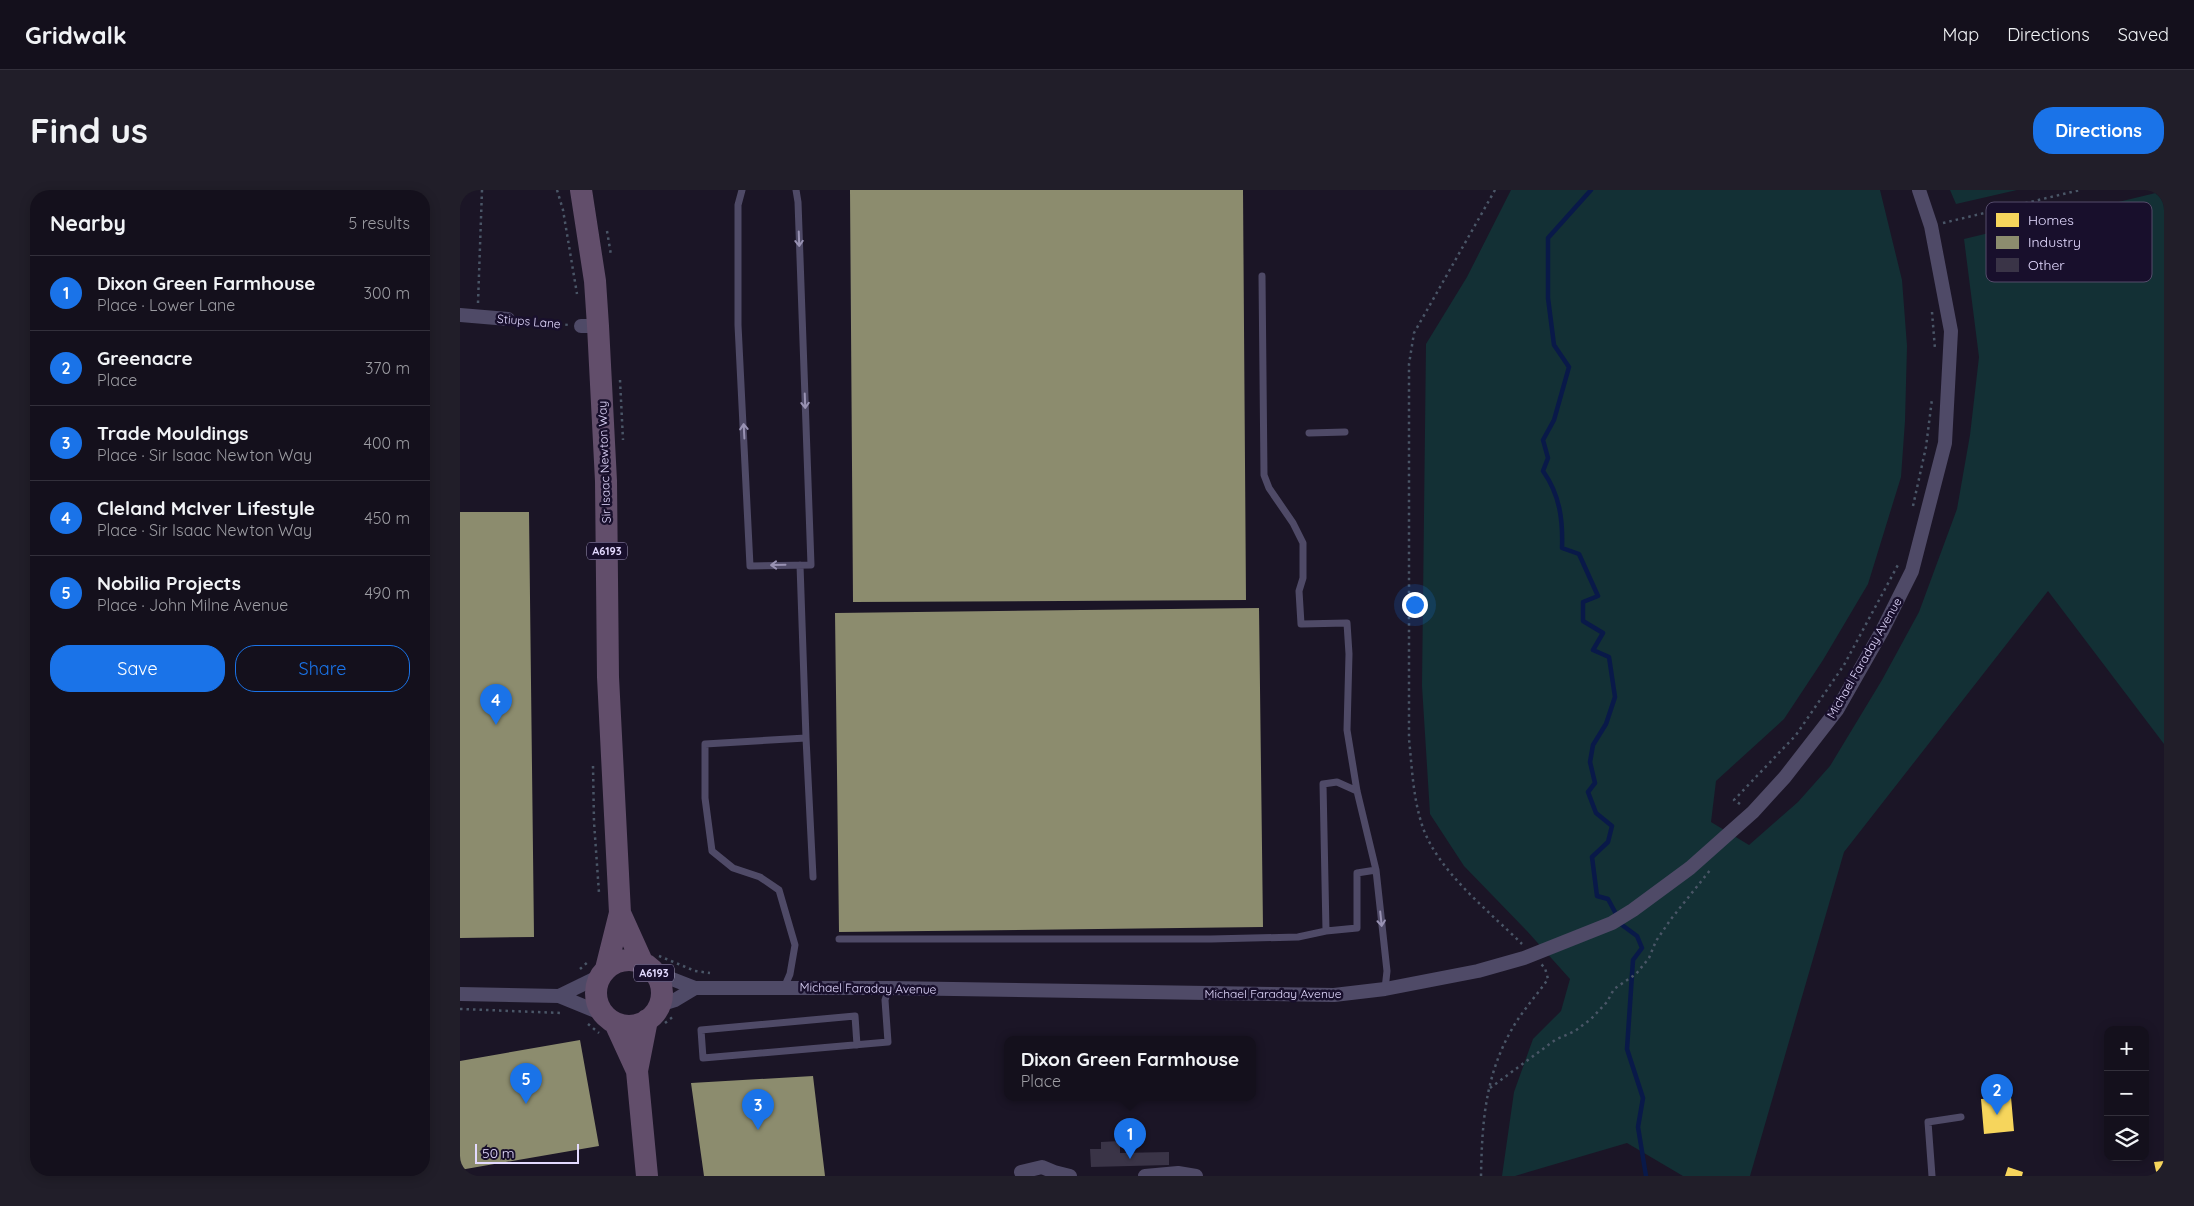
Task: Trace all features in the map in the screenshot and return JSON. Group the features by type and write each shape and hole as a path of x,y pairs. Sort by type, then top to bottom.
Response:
{"highway":[{"name":"Sir Isaac Newton Way","path":"581,190 594,282 590,326 606,481 608,677 620,913 600,967"},
{"name":"Sir Isaac Newton Way","path":"620,913 648,968"},
{"name":"A6193","path":"601,1024 596,996 600,967 624,961 634,961 648,968 661,988 653,1013"},
{"path":"601,1024 637,1025 653,1013"},
{"path":"647,1176 637,1071 653,1013"},
{"path":"601,1024 637,1071"}],"street":[{"name":"Michael Faraday Avenue","path":"695,988 890,988 1324,995 1385,989 1460,976 1532,955 1612,923 1626,914 1690,868 1752,812 1785,777 1836,710 1882,631 1912,571 1945,443 1951,331 1931,226 1919,190"},
{"name":"Stiups Lane","path":"460,315 508,319"},
{"path":"559,996 600,967"},
{"path":"648,968 695,988"},
{"path":"653,1013 695,988"},
{"path":"460,994 559,996 601,1024"},
{"path":"1021,1172 1042,1166 1054,1172 1070,1176"},
{"path":"1145,1176 1178,1173 1196,1176"}],"lane":[{"path":"742,190 738,206 738,325 750,566 811,565 798,202 796,190"},
{"path":"1262,276 1264,475 1303,543 1303,578 1299,591 1301,624 1347,623 1349,654 1347,730 1357,790 1376,870 1387,972 1385,989"},
{"path":"1309,433 1346,432"},
{"path":"800,565 813,876"},
{"path":"784,988 790,974 795,945 779,890 760,877 733,868 712,851 705,798 705,744 806,738"},
{"path":"1326,932 1322,784 1337,782 1357,790"},
{"path":"839,939 1211,940 1298,938 1357,928 1357,873 1376,870"},
{"path":"857,1045 855,1016 701,1030 703,1058 857,1045 888,1042 885,1000 890,988"},
{"path":"1932,1176 1928,1122 1961,1117"}],"path":[{"path":"477,317 482,190"},
{"path":"1481,1176 1482,1131 1492,1071 1512,1028 1548,979 1545,968 1466,889 1439,858 1423,827 1414,793 1409,739 1409,364 1414,333 1496,190"},
{"path":"2030,202 2080,190"},
{"path":"1931,226 1986,213"},
{"path":"1932,310 1936,356"},
{"name":"Stiups Lane","path":"508,319 590,326"},
{"path":"1912,512 1926,447 1933,393"},
{"path":"1752,812 1734,800 1796,735 1844,665 1902,558"},
{"path":"1489,1088 1555,1040 1575,1031 1607,1002 1614,989 1636,974 1649,958 1656,941 1671,919 1717,862"},
{"path":"574,973 585,966 600,967"},
{"path":"460,1009 547,1012 568,1015"}],"green space":[{"path":"1511,190 1880,190 1902,280 1907,346 1901,477 1868,584 1823,660 1784,719 1716,781 1711,822 1749,845 1798,802 1830,766 1882,680 1919,612 1957,509 1970,435 1979,357 1964,239 1986,234 1986,282 2152,282 2152,202 2118,202 2164,191 2164,744 2048,591 1844,852 1750,1176 1683,1176 1627,1143 1515,1176 1502,1176 1514,1092 1533,1039 1561,1011 1570,979 1464,866 1430,814 1422,686 1426,344 1467,277"},
{"path":"1950,190 2017,190 1956,204"}],"building: Homes":[{"path":"2011,1097 2014,1131 1984,1134 1981,1099"},
{"path":"2164,1161 2164,1176 2157,1176 2154,1162"},
{"path":"2008,1167 2023,1172 2022,1176 2005,1176"}],"building: Industry":[{"path":"850,190 1243,190 1246,600 853,602"},
{"path":"460,512 529,512 534,937 460,938"},
{"path":"1259,608 1263,927 839,932 835,613"},
{"path":"580,1040 599,1146 460,1170 460,1061"},
{"path":"813,1076 825,1176 704,1176 691,1083"}],"building: Other":[{"path":"1120,1141 1120,1153 1169,1152 1169,1165 1091,1167 1090,1149 1101,1149 1101,1142"}],"waterway":[{"path":"1591,190 1548,238 1548,298 1554,345 1569,367 1554,420 1543,440 1548,458 1543,471 1557,499 1562,528 1562,548 1579,554 1598,596 1583,602 1583,621 1603,633 1593,650 1609,657 1615,697 1606,724 1593,745 1590,762 1595,783 1588,792 1596,813 1612,826 1608,842 1592,857 1597,896 1608,899 1622,925 1637,936 1642,948 1633,960 1627,1049 1643,1098 1638,1127 1646,1176"}],"place":[{"name":"Cleland McIver Lifestyle","path":"496,725"},
{"name":"Nobilia Projects","path":"526,1104"},
{"name":"Greenacre","path":"1997,1115"},
{"name":"Trade Mouldings","path":"758,1130"},
{"name":"Dixon Green Farmhouse","path":"1130,1159"}]}
